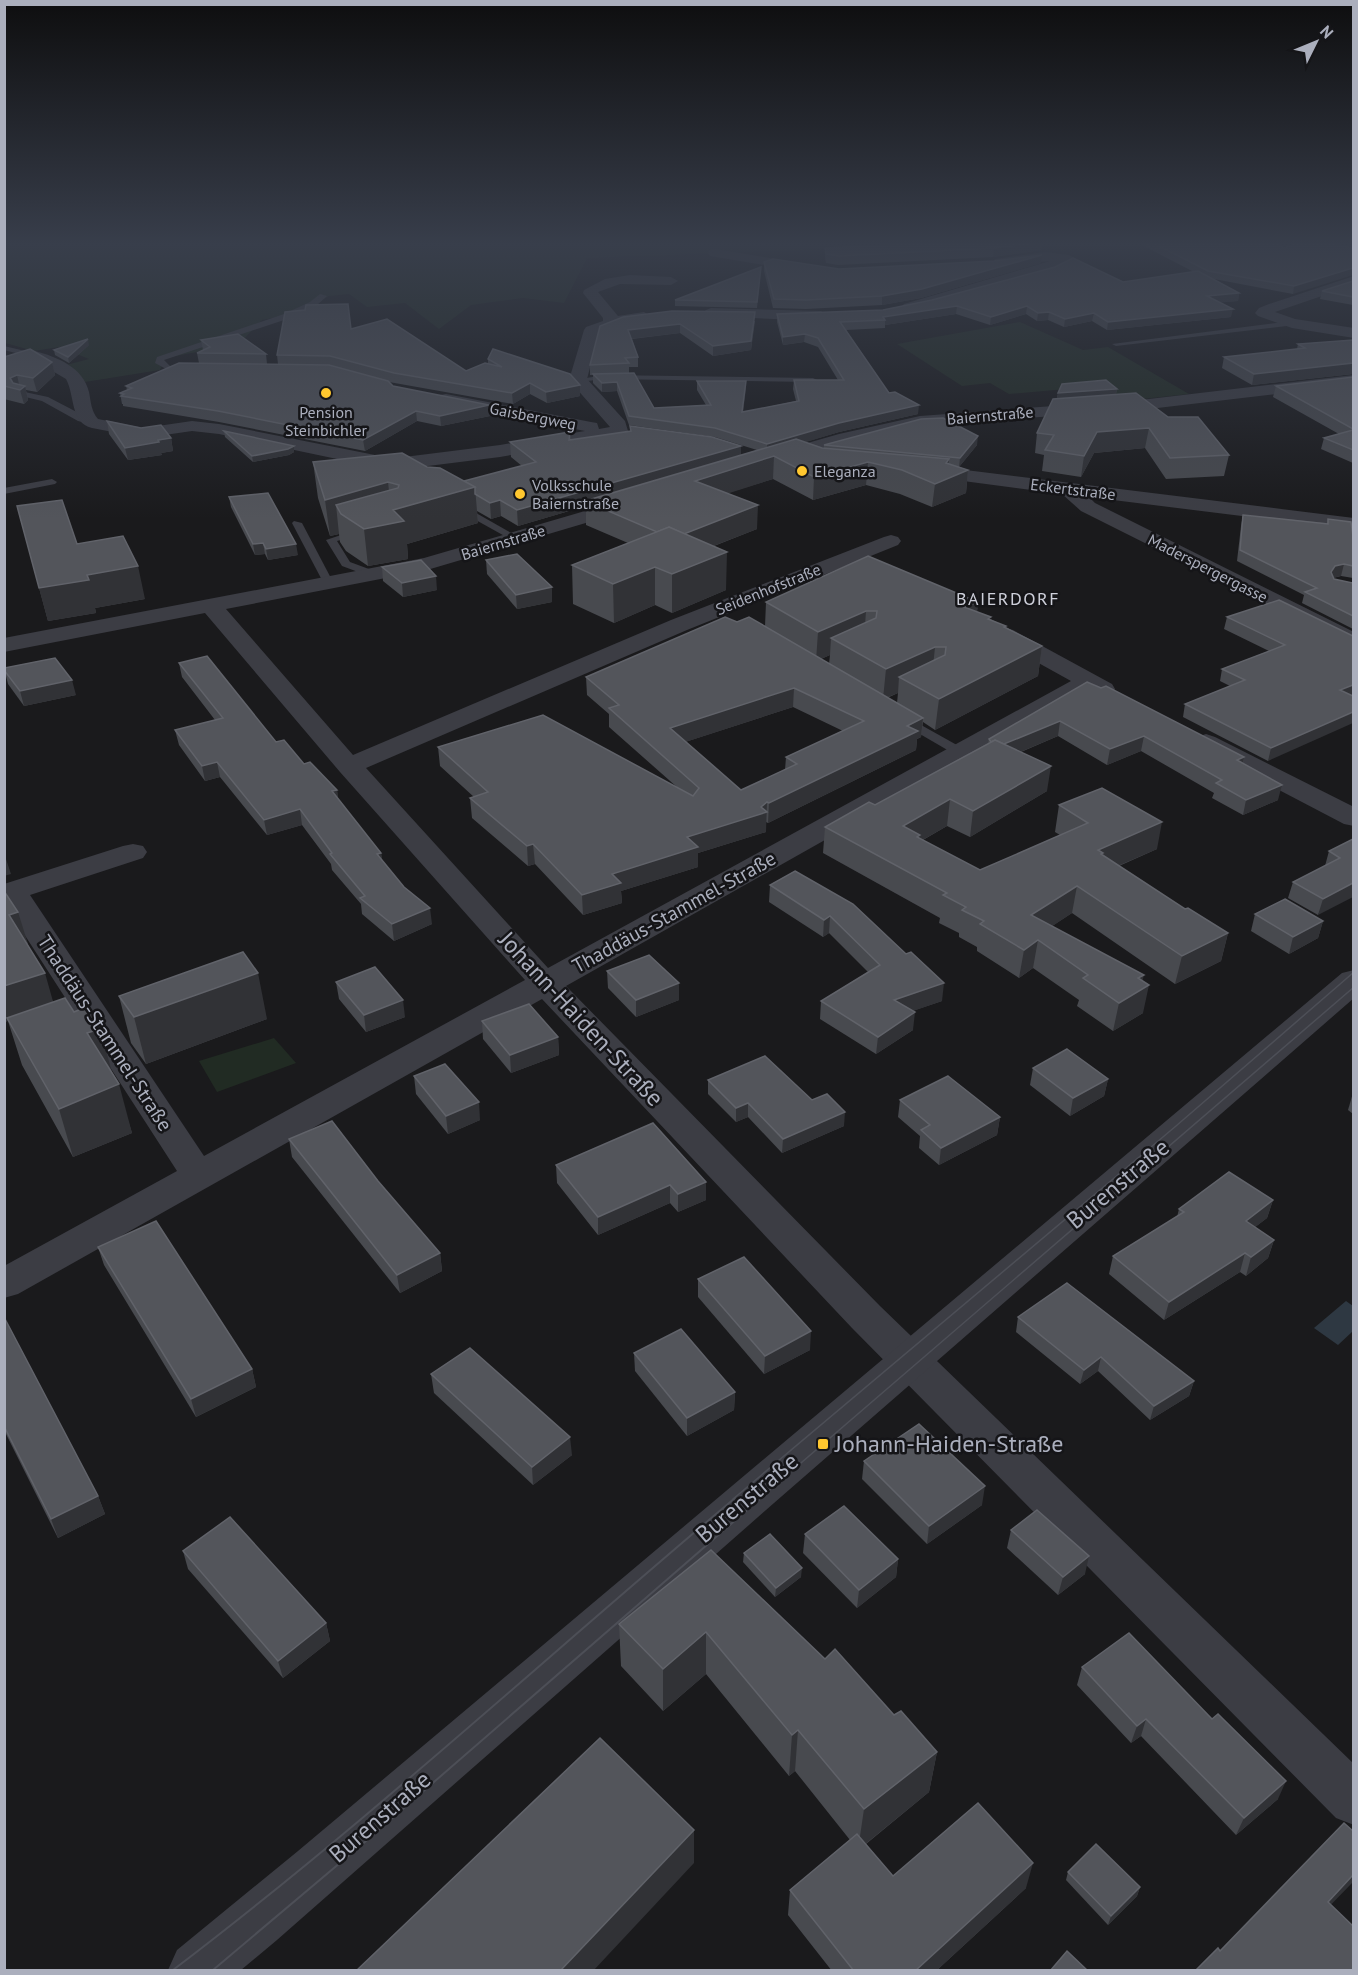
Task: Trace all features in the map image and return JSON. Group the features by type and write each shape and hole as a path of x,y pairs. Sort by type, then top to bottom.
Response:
{"street":[{"path":"35,356 70,373 80,390 80,404 90,421 120,430 144,434 192,426 219,429 375,461 396,463 500,451 619,431 619,425 578,380 591,335"},
{"name":"Baiernstraße","path":"759,461 855,435 920,421 1149,404 1308,384 1353,381"},
{"path":"1308,384 1344,399"},
{"name":"Gaisbergweg","path":"432,396 639,434"},
{"path":"794,453 804,458 829,463"},
{"name":"Eckertstraße","path":"905,469 1353,524"},
{"name":"Maderspergergasse","path":"1067,488 1088,507 1353,641"},
{"name":"Baiernstraße","path":"4,645 427,564 644,500"},
{"name":"Seidenhofstraße","path":"350,766 679,625 891,541"},
{"path":"857,553 887,570"},
{"name":"Johann-Haiden-Straße","path":"210,605 350,766 546,984 909,1361 1353,1800"},
{"path":"988,626 1119,697"},
{"name":"Thaddäus-Stammel-Straße","path":"4,1284 1089,681"},
{"path":"1188,733 1353,818"},
{"name":"Thaddäus-Stammel-Straße","path":"133,852 9,893 198,1175"},
{"name":"Burenstraße","path":"196,1971 371,1826 538,1677 1182,1130 1353,980"}],"lane":[{"path":"196,369 168,368 159,363 160,358 229,335"},
{"path":"1116,344 1187,335"},
{"path":"4,348 35,356"},
{"path":"578,380 605,377 813,380"},
{"path":"20,393 45,399 81,419 90,421"},
{"path":"4,491 52,482"},
{"path":"447,500 515,538"},
{"path":"297,523 328,582"},
{"path":"371,529 331,540 346,564 373,574"},
{"path":"892,712 960,752"}],"shaded area":[{"path":"5,335 247,335 239,344 165,358 160,370 85,382 66,365 89,359 59,347 34,351 5,343"},
{"path":"946,335 1050,335 1083,350 1108,347 1189,394 1124,401 1100,386 1009,394 990,383 962,386 897,344"},
{"path":"274,1038 296,1063 217,1092 199,1061"},
{"path":"1346,1301 1353,1306 1353,1331 1338,1345 1314,1328"}],"building":[{"path":"240,335 266,354 197,353 210,347 201,340"},
{"path":"281,335 412,335 466,371 485,363 502,367 488,359 493,349 570,374 580,385 546,392 530,383 512,393 394,373 330,356 277,355"},
{"path":"598,335 630,335 638,357 625,358 629,363 590,365"},
{"path":"697,335 752,335 751,341 713,346"},
{"path":"809,335 849,335 889,393 895,392 919,405 839,423 767,444 715,428 629,416 617,382 602,383 593,374 634,373 654,408 711,405 697,381 746,381 742,412 799,401 794,380 844,380 818,338"},
{"path":"88,339 68,357 54,350"},
{"path":"1353,340 1353,363 1254,374 1224,357 1305,348 1298,344"},
{"path":"30,349 52,362 33,378 17,375 10,378 13,383 25,386 20,390 4,386 4,357"},
{"path":"179,363 329,365 388,381 393,386 489,405 440,416 416,411 363,440 218,411 121,396 124,394 120,393 132,388 126,386"},
{"path":"1353,377 1353,429 1276,386"},
{"path":"1106,380 1117,389 1058,393 1062,384"},
{"path":"1136,393 1168,417 1198,417 1229,455 1170,458 1149,428 1097,432 1084,456 1045,450 1054,435 1037,433 1053,399"},
{"path":"943,418 978,436 960,458 824,445 921,419"},
{"path":"107,421 141,428 161,425 171,438 125,448"},
{"path":"630,426 712,437 741,446 517,510 500,500 490,503 475,494 475,487 464,481 536,462 510,442 570,432 569,440 631,431"},
{"path":"1353,430 1353,450 1324,438"},
{"path":"224,431 294,446 252,456"},
{"path":"796,439 822,448 949,459 946,463 968,470 935,484 902,470 868,462 814,477 774,456 695,481 758,505 684,534 669,527 657,532 585,501"},
{"path":"402,453 427,467 440,468 475,487 393,510 404,521 364,529 341,514 336,505 398,488 399,485 388,482 325,500 313,462"},
{"path":"268,493 296,544 266,549 263,543 253,544 229,497"},
{"path":"62,500 77,544 123,536 138,566 87,575 89,580 39,588 17,506"},
{"path":"1243,515 1328,524 1328,519 1351,522 1353,566 1344,564 1335,566 1331,572 1334,579 1353,583 1353,616 1305,592 1317,588 1240,550"},
{"path":"669,527 727,552 672,574 655,567 613,584 572,565"},
{"path":"517,554 552,587 516,595 486,560"},
{"path":"868,556 978,602 964,607 991,617 988,619 1042,646 939,699 899,677 945,655 946,647 935,647 886,669 831,638 876,618 877,611 866,611 818,632 766,602"},
{"path":"421,560 436,576 402,583 382,567"},
{"path":"1279,600 1353,636 1353,685 1340,690 1353,696 1353,712 1271,748 1185,704 1245,680 1222,669 1285,645 1227,617"},
{"path":"725,617 737,622 749,617 923,718 907,726 918,731 767,802 761,807 767,812 687,837 698,847 612,874 621,883 582,895 533,844 527,846 470,798 488,792 438,747 543,715 693,796 699,788 609,708 619,705 586,677","holes":["794,688 864,721 786,757 797,764 741,790 670,728"]},
{"path":"207,656 276,742 284,740 304,764 310,762 337,790 332,791 381,853 377,854 404,887 430,908 392,924 360,898 365,896 330,854 332,853 300,809 264,820 217,762 202,766 175,730 223,718 179,663"},
{"path":"55,658 72,680 20,691 4,670 4,668"},
{"path":"1087,682 1101,688 1106,686 1244,757 1237,760 1282,785 1246,800 1216,783 1222,780 1144,736 1110,749 1060,721 1004,744 995,740 991,742 989,739"},
{"path":"995,740 1051,766 973,811 950,799 903,826 920,835 917,837 980,870 1088,823 1059,805 1102,788 1162,822 1098,850 1103,853 1101,854 1185,909 1188,908 1228,933 1182,956 1077,886 1031,915 1144,975 1138,978 1149,985 1119,1003 1083,978 1088,975 1038,940 1024,950 980,924 984,921 962,910 966,907 943,895 947,893 825,827 869,802 875,805"},
{"path":"1353,839 1353,883 1323,899 1293,882 1340,858 1329,851"},
{"path":"795,871 853,904 906,954 911,952 944,983 894,1000 915,1012 878,1037 821,1001 880,965 830,916 824,920 770,885"},
{"path":"4,891 18,912 9,915 45,973 4,986"},
{"path":"1285,899 1323,921 1293,937 1255,914"},
{"path":"243,952 258,973 134,1017 119,996"},
{"path":"649,955 679,983 636,1000 607,971"},
{"path":"375,967 403,1000 364,1015 336,982"},
{"path":"65,998 74,1012 86,1007 100,1029 87,1033 119,1084 59,1109 7,1018"},
{"path":"529,1004 558,1037 510,1055 482,1021"},
{"path":"1067,1049 1108,1079 1073,1098 1033,1068"},
{"path":"765,1056 812,1100 827,1094 845,1112 783,1139 748,1103 736,1108 708,1080"},
{"path":"445,1064 479,1102 446,1116 414,1076"},
{"path":"948,1076 1000,1117 941,1148 921,1130 930,1125 900,1100"},
{"path":"332,1121 378,1181 440,1253 397,1275 289,1139"},
{"path":"653,1123 706,1182 678,1194 670,1185 598,1217 556,1165"},
{"path":"1229,1172 1273,1200 1246,1221 1274,1240 1251,1257 1245,1253 1169,1302 1113,1256 1184,1212 1179,1209"},
{"path":"156,1221 252,1369 191,1399 98,1247"},
{"path":"744,1257 811,1331 765,1356 698,1279"},
{"path":"1067,1283 1194,1381 1154,1406 1101,1357 1084,1370 1018,1317"},
{"path":"4,1317 98,1496 51,1519 4,1426"},
{"path":"681,1329 735,1392 687,1418 634,1353"},
{"path":"470,1348 570,1437 532,1467 431,1374"},
{"path":"919,1424 985,1486 929,1526 864,1461"},
{"path":"844,1506 898,1559 859,1590 805,1534"},
{"path":"1037,1510 1089,1556 1063,1577 1011,1530"},
{"path":"230,1517 326,1623 278,1661 183,1551"},
{"path":"770,1534 802,1568 776,1588 744,1553"},
{"path":"711,1550 825,1659 835,1649 894,1715 901,1711 937,1752 864,1809 798,1730 792,1735 706,1632 663,1669 619,1624"},
{"path":"1129,1633 1212,1719 1218,1714 1286,1781 1244,1818 1146,1719 1137,1726 1082,1667"},
{"path":"600,1738 694,1830 560,1971 356,1971"},
{"path":"978,1803 1033,1863 915,1971 854,1971 790,1890 857,1834 893,1876"},
{"path":"1344,1823 1353,1831 1353,1875 1328,1902 1353,1926 1353,1971 1195,1971 1218,1948 1220,1951"},
{"path":"1096,1844 1140,1887 1111,1916 1068,1872"},
{"path":"1067,1951 1088,1971 1050,1971"}],"tram line":[{"path":"733,1499 1176,1126 1354,972"},
{"path":"759,1499 1354,987"},
{"path":"173,1970 317,1856 735,1498"},
{"path":"213,1970 366,1841 761,1498"}],"place":[{"name":"Pension Steinbichler","path":"326,393"},
{"name":"Eleganza","path":"802,471"},
{"name":"Volksschule Baiernstraße","path":"520,494"},
{"name":"Johann-Haiden-Straße","path":"823,1444"}],"district":[{"name":"BAIERDORF","path":"1008,599"}]}
